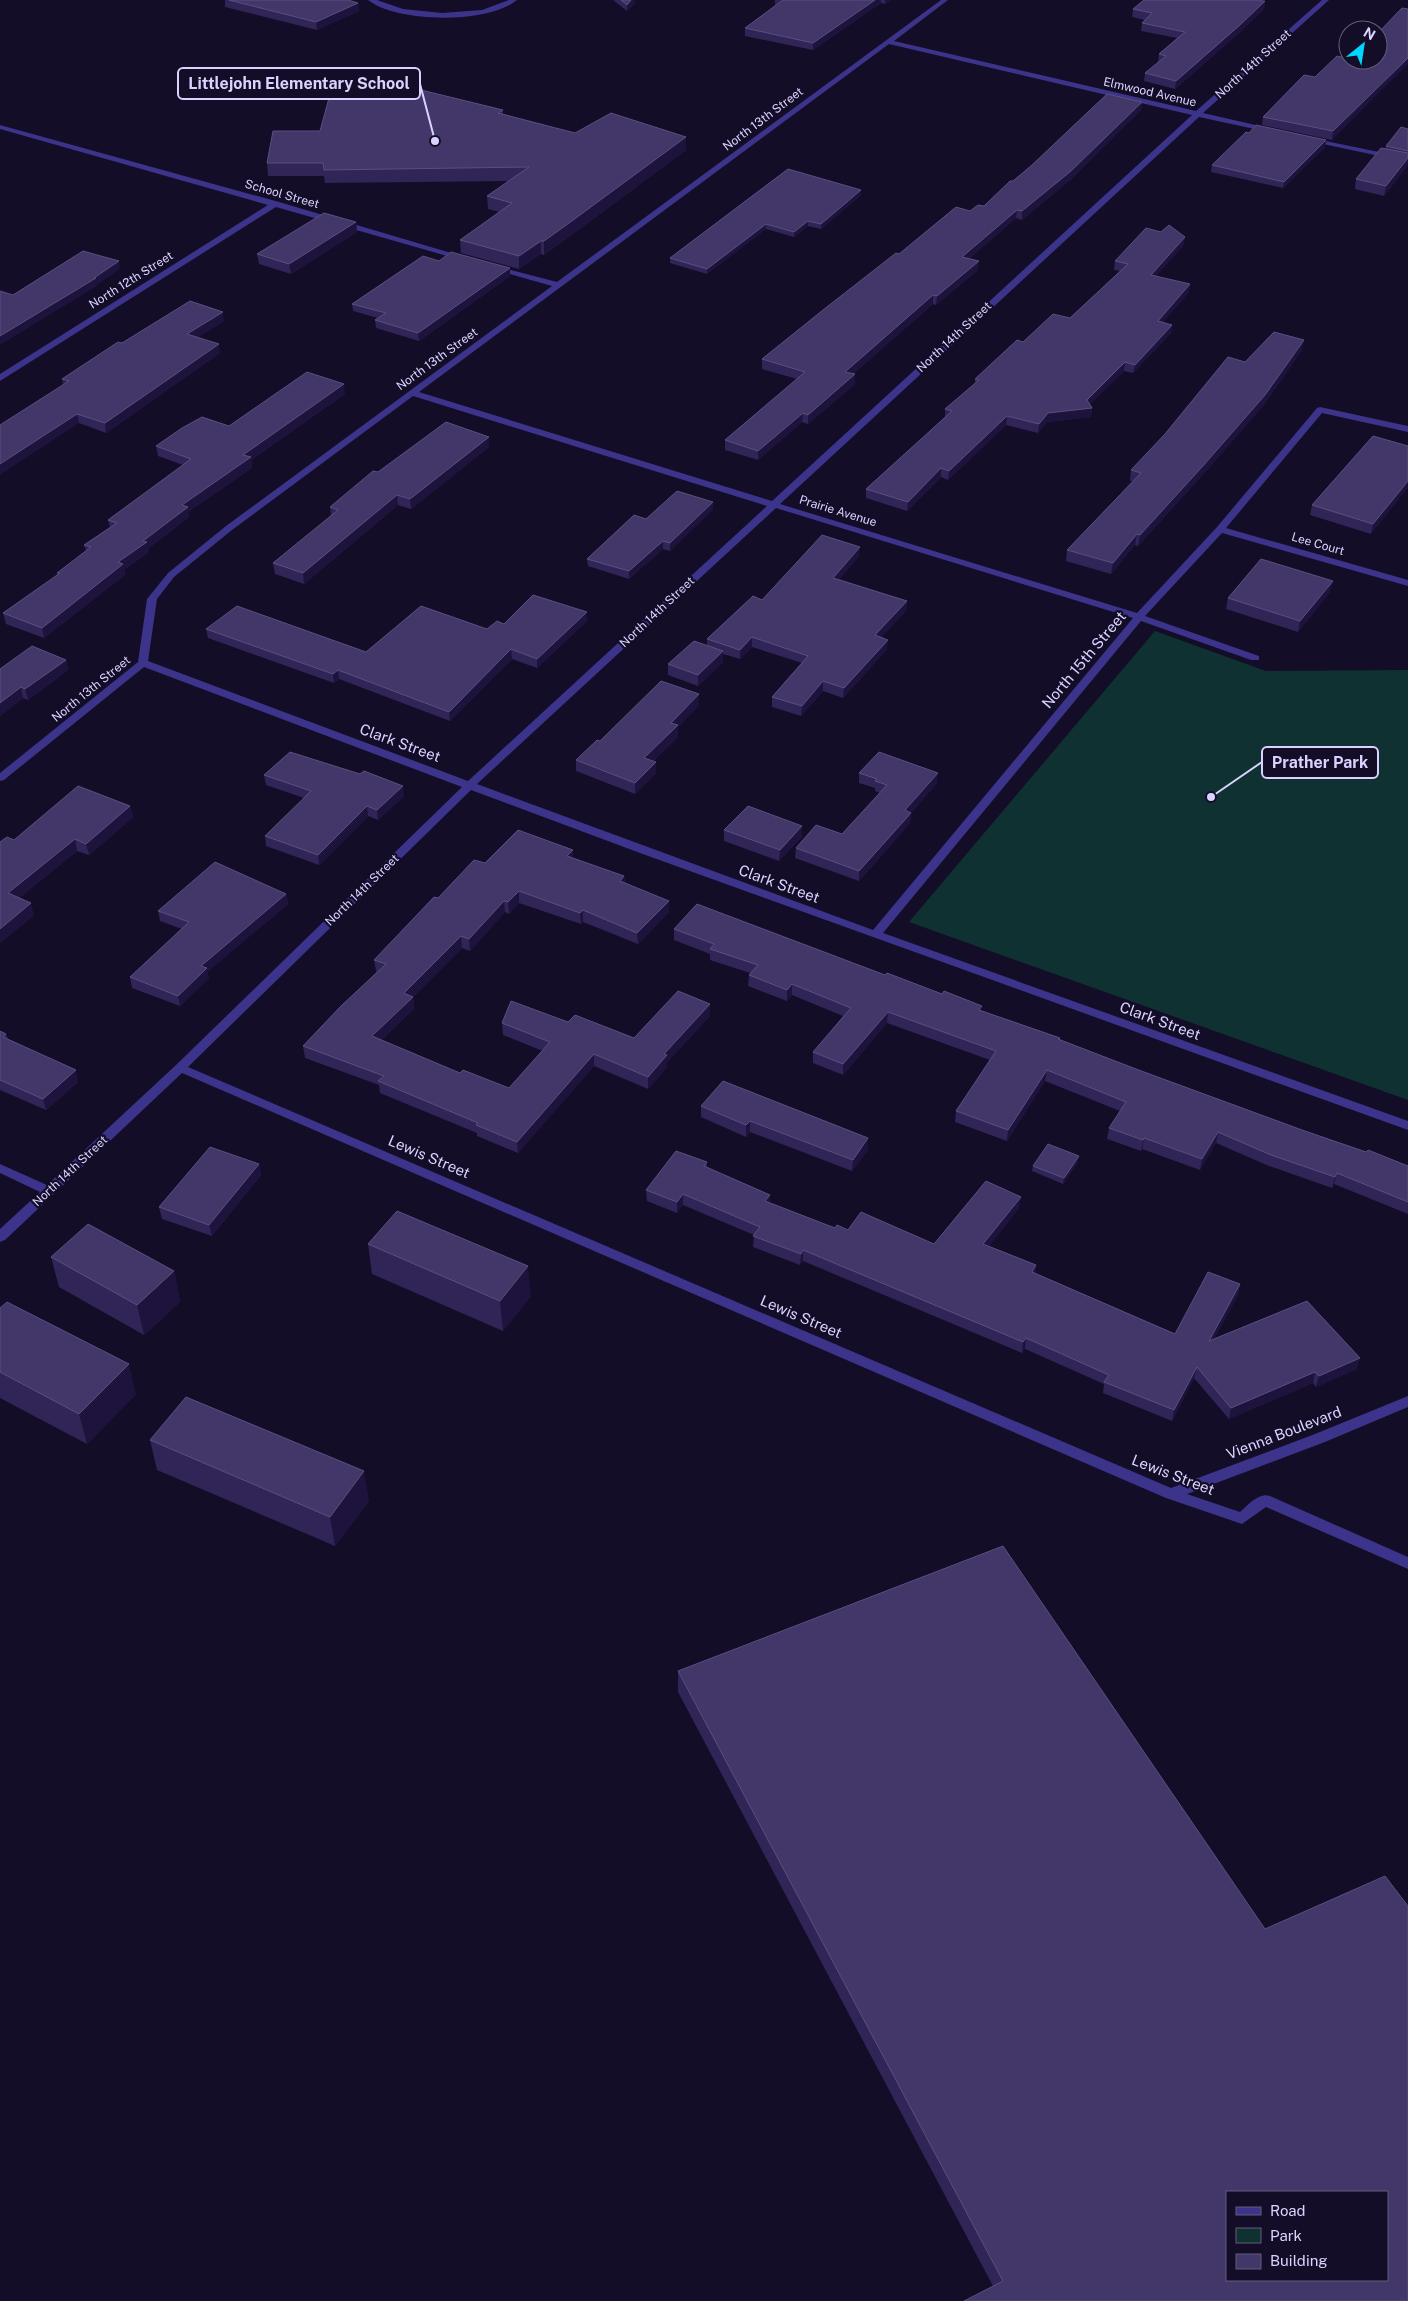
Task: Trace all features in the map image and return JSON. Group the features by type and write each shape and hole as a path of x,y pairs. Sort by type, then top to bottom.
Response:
{"street":[{"path":"371,0 396,11 440,16 484,11 514,0"},
{"name":"North 13th Street","path":"0,778 143,663 152,599 171,575 229,528 945,0"},
{"name":"North 14th Street","path":"0,1237 180,1068 470,784 1196,114 1326,0"},
{"name":"Elmwood Avenue","path":"888,42 1282,134"},
{"name":"School Street","path":"0,127 474,261"},
{"path":"1302,138 1408,160"},
{"name":"North 12th Street","path":"0,378 276,204"},
{"path":"484,264 559,286"},
{"name":"Prairie Avenue","path":"412,394 1139,617 1256,658"},
{"name":"North 15th Street","path":"876,934 1139,617 1220,528 1320,410 1408,429"},
{"name":"Lee Court","path":"1220,528 1408,582"},
{"name":"Clark Street","path":"143,663 470,784 644,851 1408,1126"},
{"name":"Lewis Street","path":"180,1068 1171,1494 1242,1518 1265,1500 1408,1563"},
{"path":"0,1168 48,1191"},
{"name":"Vienna Boulevard","path":"1171,1494 1320,1438 1408,1401"}],"green space":[{"path":"1155,631 1266,671 1408,670 1408,1100 909,922"}],"building":[{"path":"229,0 348,0 358,3 316,22"},
{"path":"621,0 631,0 627,5"},
{"path":"783,0 875,0 813,43 745,28"},
{"path":"1144,0 1265,1 1176,81 1145,73 1166,56 1159,54 1185,32 1142,23 1152,13 1133,9"},
{"path":"1402,8 1408,9 1408,58 1333,131 1263,117 1304,75 1315,77 1337,56 1338,70 1388,70 1388,23"},
{"path":"421,90 503,110 498,113 575,133 611,113 686,137 544,241 541,241 519,256 460,240 512,203 487,196 529,167 324,170 323,163 267,163 273,131 320,131 329,98 409,98"},
{"path":"1107,94 1142,102 1071,171 1022,211 1017,210 962,257 979,261 937,296 933,295 845,372 855,374 808,415 803,413 758,451 725,440 805,372 762,359 896,253 899,254 956,207 970,211 978,205 984,206 1010,181 1013,181 1032,165"},
{"path":"1256,125 1326,140 1284,182 1212,165 1246,132 1249,133"},
{"path":"1401,127 1408,129 1408,151 1386,146"},
{"path":"1381,148 1408,153 1408,158 1386,186 1356,179"},
{"path":"788,169 861,190 821,224 808,221 794,232 766,224 707,269 670,258"},
{"path":"324,213 356,222 289,264 257,254"},
{"path":"1169,225 1185,237 1151,275 1190,284 1158,321 1172,325 1135,365 1125,362 1087,400 1092,408 1048,413 1039,424 1007,416 949,471 941,468 908,502 866,489 952,411 945,409 979,380 975,379 1017,340 1023,342 1053,314 1070,318 1128,264 1115,261 1146,228 1161,232"},
{"path":"83,251 119,261 94,278 96,278 0,336 0,291 13,295"},
{"path":"451,252 510,268 418,333 375,320 386,313 352,304 423,256 439,261"},
{"path":"190,301 223,312 187,334 219,344 105,423 77,414 0,464 0,425 69,381 62,379 118,342 122,343"},
{"path":"1274,332 1304,340 1265,395 1140,535 1137,534 1113,563 1067,550 1141,473 1131,470 1165,434 1228,357 1245,362"},
{"path":"307,372 344,384 243,455 251,457 182,505 188,507 143,541 147,542 118,562 123,564 42,628 3,613 60,573 57,573 91,547 84,545 117,523 108,520 191,459 156,446 202,417 229,426"},
{"path":"446,422 489,437 410,499 397,495 303,573 273,563 338,510 330,507 373,471 378,472"},
{"path":"1373,436 1408,446 1408,481 1373,524 1312,505"},
{"path":"677,491 713,502 670,543 663,541 629,571 587,559 634,515 646,519"},
{"path":"822,535 860,547 833,578 907,601 875,635 888,640 844,688 823,681 802,706 772,697 808,656 752,637 740,650 707,639 753,596 762,600"},
{"path":"1261,559 1333,581 1300,621 1228,598"},
{"path":"533,595 587,612 537,659 511,649 449,712 338,670 333,674 206,629 237,606 366,652 421,606 487,629 497,621 504,624"},
{"path":"694,641 723,651 698,675 668,664"},
{"path":"32,646 66,660 25,689 21,687 0,703 0,669"},
{"path":"661,681 699,694 671,723 678,725 644,758 656,762 635,783 576,760 597,740 600,741"},
{"path":"290,752 360,774 364,771 403,786 377,810 367,806 318,855 265,836 311,791 264,775"},
{"path":"879,752 938,773 905,810 911,813 859,871 796,848 816,825 842,834 887,785 875,781 877,779 859,773"},
{"path":"78,786 130,806 86,844 75,839 8,893 31,903 0,929 0,842 7,837 14,840"},
{"path":"748,806 802,826 780,850 724,830"},
{"path":"518,830 573,850 567,856 624,876 620,881 669,901 637,933 583,910 580,913 519,891 508,902 504,901 469,939 461,936 404,993 413,997 372,1036 460,1073 463,1070 509,1088 550,1042 502,1023 511,1001 568,1022 575,1015 634,1038 678,991 710,1004 664,1054 667,1055 648,1077 594,1054 517,1142 476,1125 478,1123 378,1081 384,1076 303,1046 341,1006 386,964 374,960 434,897 438,898 474,860 485,863"},
{"path":"215,862 286,894 201,966 207,968 178,996 130,977 189,922 158,911"},
{"path":"697,904 885,975 887,973 942,994 944,991 982,1006 979,1010 1060,1038 1058,1039 1302,1130 1366,1152 1368,1150 1408,1166 1408,1202 1337,1173 1335,1177 1271,1155 1218,1132 1202,1159 1144,1138 1143,1140 1109,1128 1126,1102 1047,1070 1008,1130 956,1111 996,1051 888,1012 843,1064 813,1052 851,1008 792,984 787,990 749,975 758,965 710,949 714,944 674,929"},
{"path":"0,1031 6,1034 3,1037 76,1070 43,1099 0,1080"},
{"path":"723,1081 868,1138 853,1160 750,1121 746,1125 701,1106"},
{"path":"1048,1144 1079,1156 1064,1178 1033,1166"},
{"path":"210,1147 259,1164 209,1225 159,1207"},
{"path":"676,1151 707,1162 704,1166 770,1195 765,1201 835,1228 837,1225 848,1230 861,1212 934,1244 986,1181 1021,1197 983,1244 1036,1265 1032,1272 1175,1334 1208,1272 1240,1284 1209,1341 1307,1301 1360,1358 1319,1376 1315,1372 1231,1408 1197,1367 1174,1410 1104,1382 1109,1375 1026,1338 1023,1342 803,1250 801,1254 753,1236 760,1227 683,1194 677,1202 646,1190"},
{"path":"397,1211 528,1266 500,1301 368,1244"},
{"path":"88,1224 174,1271 137,1305 51,1257"},
{"path":"7,1302 129,1364 79,1414 0,1372 0,1308"},
{"path":"186,1397 364,1471 330,1517 150,1440"},
{"path":"1003,1546 1265,1929 1385,1876 1408,1906 1408,2301 964,2301 1003,2281 678,1671"}],"place":[{"name":"Littlejohn Elementary School","path":"435,141"},
{"name":"Prather Park","path":"1211,797"}]}
